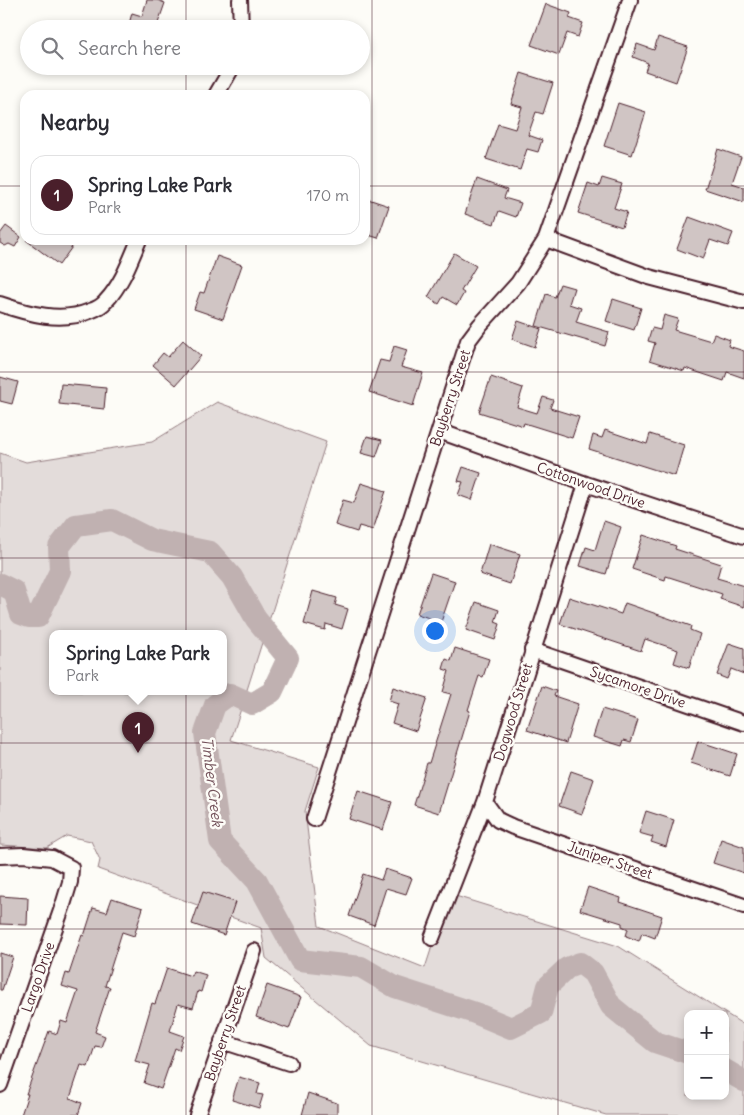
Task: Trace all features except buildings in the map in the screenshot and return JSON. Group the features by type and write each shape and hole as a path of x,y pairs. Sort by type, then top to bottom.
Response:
{"street":[{"path":"240,0 241,20"},
{"name":"Bayberry Street","path":"314,819 468,341 483,321 518,283 546,239 630,0"},
{"path":"219,90 227,75"},
{"path":"546,239 649,277 744,302"},
{"path":"0,304 26,313 64,318 77,316 98,308 106,302 123,278 137,245"},
{"name":"Cottonwood Drive","path":"439,431 586,484 744,536"},
{"name":"Dogwood Street","path":"432,938 485,802 586,484"},
{"name":"Sycamore Drive","path":"532,650 744,723"},
{"name":"Juniper Street","path":"485,802 498,820 513,827 744,906"},
{"name":"Largo Drive","path":"0,856 23,855 52,858 72,868 63,905 0,1084"},
{"name":"Bayberry Street","path":"197,1115 254,951"},
{"path":"222,1041 289,1063"}],"shaded area":[{"path":"217,402 326,442 231,740 319,767 305,811 319,926 425,968 449,894 618,946 720,1010 684,1010 684,1100 729,1100 729,1016 744,1025 744,1115 606,1115 371,1046 266,958 261,928 98,869 100,860 91,841 67,836 47,848 0,845 0,453 26,462 152,442"}],"waterway":[{"name":"Timber Creek","path":"0,584 14,591 21,614 29,617 38,617 60,571 59,547 76,525 112,520 152,540 210,552 232,577 256,619 288,658 272,692 252,704 230,694 215,705 205,733 220,841 257,881 300,960 361,967 395,987 475,1013 511,1028 541,1013 548,986 567,968 580,963 593,973 611,1006 655,1042 684,1052"},
{"name":"Timber Creek","path":"729,1072 744,1081"}],"place":[{"name":"Spring Lake Park","path":"138,753"}]}
